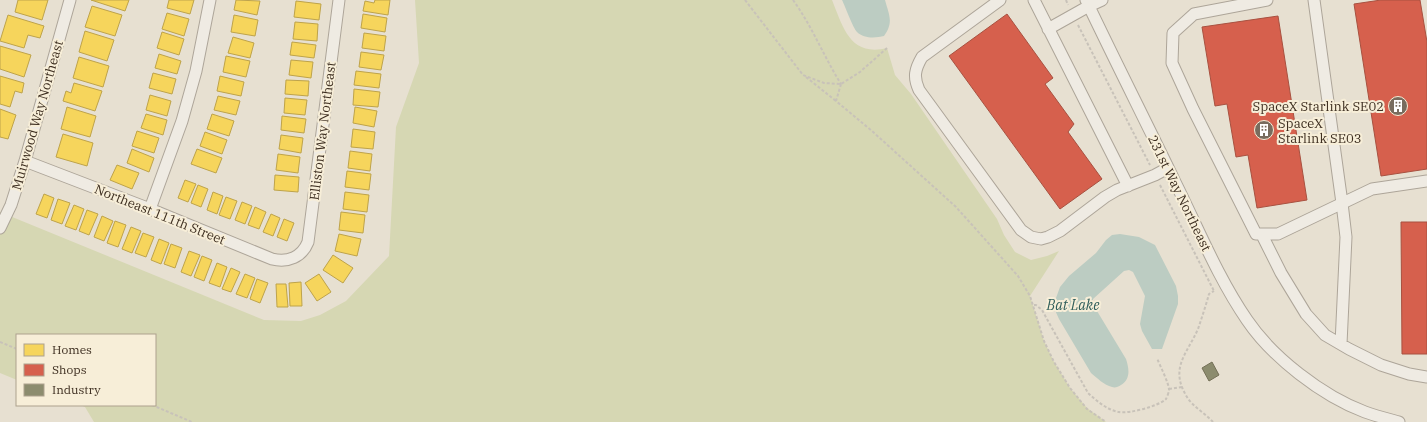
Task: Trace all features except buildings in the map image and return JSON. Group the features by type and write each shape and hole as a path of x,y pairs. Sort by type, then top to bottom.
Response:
{"street":[{"name":"Muirwood Way Northeast","path":"0,228 11,205 25,161 70,0"},
{"path":"150,209 187,106 210,0"},
{"name":"Elliston Way Northeast","path":"295,257 304,250 308,242 339,0"},
{"path":"1000,0 922,57 917,65 915,82 919,90 1021,230 1030,237 1041,239 1048,237 1060,231 1105,197 1117,190 1155,175 1168,168"},
{"path":"1034,0 1128,186"},
{"path":"1048,29 1073,15 1087,3 1102,0"},
{"path":"1267,0 1194,14 1173,33 1172,63 1193,109 1256,234 1278,234 1372,189 1427,181"},
{"path":"1314,0 1346,236 1341,344"},
{"name":"231st Way Northeast","path":"1087,3 1208,250 1246,320 1259,336 1296,372 1335,398 1364,412 1400,422"},
{"name":"Northeast 111th Street","path":"25,161 150,209 272,260 286,260 295,257"},
{"path":"1262,234 1280,273 1306,314 1325,335 1381,365 1409,374 1427,377"}],"path":[{"path":"746,0 803,75 872,131 956,207 1018,276 1033,304 1044,341 1066,382 1087,408 1106,422"},
{"path":"792,0 804,16 829,65 841,84 836,101"},
{"path":"1066,0 1214,291 1210,294 1197,330 1182,359 1180,367 1182,387 1186,397 1192,405 1203,412 1213,422"},
{"path":"803,75 824,83 841,84 860,72 887,48"},
{"path":"1033,304 1036,304 1042,310 1088,393 1102,405 1119,412 1136,411 1161,402 1166,398 1169,390 1157,358"},
{"path":"0,342 16,349"},
{"path":"1169,390 1182,387"},
{"path":"154,406 192,422"}],"green space":[{"path":"415,0 832,0 844,29 856,44 864,48 874,50 887,48 895,75 911,94 997,219 1004,235 1015,252 1031,260 1059,251 1030,296 1044,341 1054,362 1070,388 1087,408 1106,422 94,422 85,407 82,406 156,406 156,334 16,334 16,380 0,373 0,212 264,320 301,321 320,315 346,301 389,256 396,127 419,63"}],"water":[{"path":"842,0 885,0 890,22 884,36 867,37 857,32"},
{"name":"Bat Lake","path":"1120,234 1139,237 1155,245 1176,286 1178,304 1162,349 1152,349 1142,331 1140,324 1145,296 1133,272 1129,270 1124,271 1093,299 1094,306 1127,362 1128,377 1124,383 1118,387 1114,387 1103,383 1091,373 1054,308 1060,287 1069,276 1096,253 1112,235"}],"place":[{"name":"SpaceX Starlink SE02","path":"1398,106"},
{"name":"SpaceX Starlink SE03","path":"1264,130"}]}
